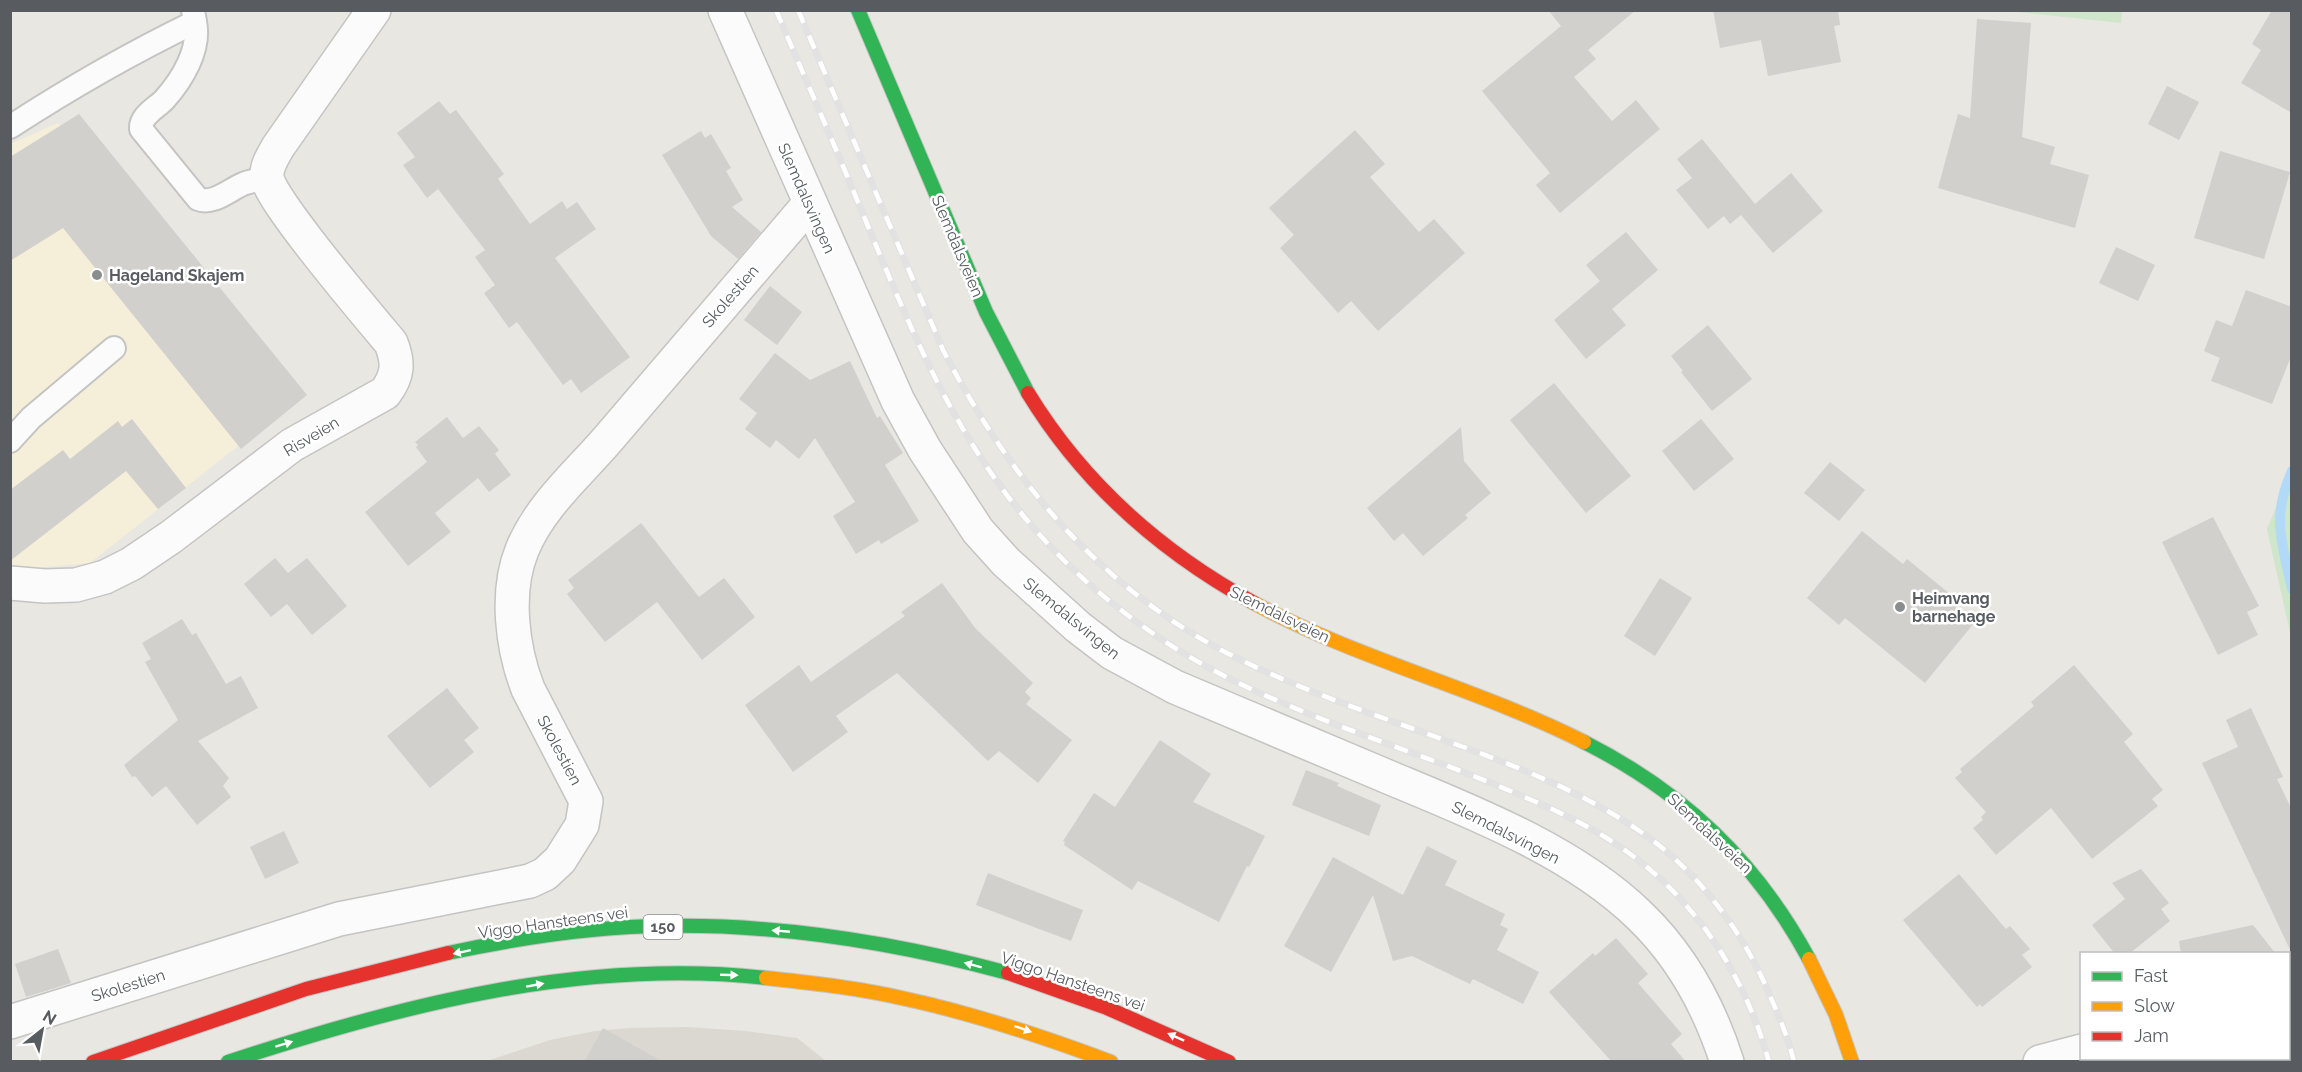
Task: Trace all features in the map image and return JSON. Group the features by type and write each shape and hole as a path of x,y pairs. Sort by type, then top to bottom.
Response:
{"main road":[{"name":"Slemdalsveien","path":"858,10 985,307 1026,392 1047,425 1114,502 1171,551 1238,595 1322,636 1557,730 1658,785 1714,832 1745,863 1778,904 1804,945 1823,982 1852,1062"},
{"name":"Viggo Hansteens vei","path":"93,1062 315,986 394,966 527,939 608,928 683,926 732,927 800,933 943,957 1031,980 1098,1004 1229,1062"},
{"path":"228,1062 330,1029 411,1008 544,983 611,976 682,974 802,981 933,1004 1017,1026 1111,1062"}],"street":[{"path":"266,178 278,147 374,10"},
{"name":"Slemdalsvingen","path":"725,10 880,362 924,450 978,531 1006,562 1078,627 1131,665 1174,687 1443,800 1527,839 1590,876 1639,915 1680,963 1711,1017 1726,1062"},
{"name":"Risveien","path":"10,583 45,586 76,585 105,577 131,564 171,537 292,445 385,393 393,383 397,372 397,357 391,343 284,209 266,178"},
{"name":"Skolestien","path":"10,1022 339,919 530,881 545,874 560,860 582,825 586,801 521,672 513,623 516,572 522,552 544,511 810,203"},
{"path":"2040,1062 2080,1052"}],"lane":[{"path":"10,127 84,80 194,16 198,33 193,54 166,98 143,119 141,129 198,199 204,202 243,184 266,178"},
{"path":"10,441 31,418 114,348"}],"shaded area":[{"name":"Hageland Skajem","path":"58,123 290,405 90,563 11,570 10,144"},
{"path":"687,1027 746,1031 797,1038 826,1061 484,1062 550,1040 595,1031"}],"green space":[{"path":"2009,11 2122,11 2121,23"},
{"path":"2291,472 2291,637 2267,529"}],"building":[{"path":"1548,10 1636,10 1588,50 1596,59 1574,77 1612,121 1636,100 1660,129 1560,213 1536,185 1550,173 1482,91 1561,26"},
{"path":"1713,10 1838,10 1840,25 1834,26 1841,62 1768,76 1761,40 1720,48"},
{"path":"2272,10 2292,10 2292,113 2241,83 2261,50 2252,44"},
{"path":"1977,19 2031,23 2022,137 2055,147 2050,164 2089,175 2075,228 1938,188 1958,114 1970,118"},
{"path":"2167,86 2199,102 2179,140 2148,124"},
{"path":"439,101 450,114 456,110 504,174 498,179 530,224 562,201 567,209 577,202 596,229 555,258 630,357 581,393 571,379 563,385 517,322 509,328 484,293 495,285 475,257 485,250 438,189 427,198 403,165 415,157 397,133"},
{"path":"79,114 307,395 241,449 63,228 10,261 10,157"},
{"path":"1355,130 1385,164 1370,177 1419,232 1434,219 1465,253 1378,331 1351,301 1338,313 1280,248 1294,235 1269,208"},
{"path":"701,131 705,138 711,134 731,168 726,171 743,200 732,207 761,232 738,259 711,236 662,155"},
{"path":"1702,139 1755,204 1791,173 1823,211 1773,253 1741,215 1730,224 1724,216 1708,229 1676,190 1692,178 1677,159"},
{"path":"2220,151 2290,172 2264,259 2194,238"},
{"path":"1626,232 1658,270 1612,309 1626,325 1586,359 1554,320 1600,281 1586,265"},
{"path":"2116,247 2155,265 2138,301 2099,283"},
{"path":"770,286 802,312 777,345 744,320"},
{"path":"2246,290 2292,307 2292,354 2272,404 2211,381 2220,358 2204,351 2216,320 2232,326"},
{"path":"1708,325 1752,379 1712,411 1671,356"},
{"path":"775,353 810,380 850,361 877,418 880,416 903,453 885,465 919,521 881,544 879,540 856,554 833,516 855,502 815,438 799,459 776,440 770,448 745,429 757,413 739,399"},
{"path":"1554,383 1631,476 1586,513 1510,420"},
{"path":"447,417 463,438 479,426 499,450 495,454 511,475 489,492 478,478 435,513 451,532 408,566 365,512 427,462 415,442"},
{"path":"132,419 186,488 158,509 126,471 10,561 10,490 63,450 70,459 118,421 122,427"},
{"path":"1701,419 1734,459 1694,491 1662,451"},
{"path":"1461,427 1464,461 1491,493 1465,515 1468,518 1423,556 1403,533 1394,541 1367,508"},
{"path":"1830,462 1865,490 1839,521 1804,493"},
{"path":"2213,517 2259,606 2247,612 2258,635 2218,655 2162,542"},
{"path":"641,523 699,597 724,578 755,617 702,660 657,602 605,642 567,594 574,588 568,580"},
{"path":"1862,531 1903,564 1907,559 1950,594 1946,599 1974,623 1925,683 1845,618 1839,625 1807,598"},
{"path":"275,558 288,573 307,558 347,606 312,635 287,604 271,617 244,584"},
{"path":"1660,578 1692,598 1655,656 1624,636"},
{"path":"942,583 976,629 1033,683 1025,692 1031,698 1026,704 1072,740 1038,783 999,751 988,761 897,673 836,716 848,732 793,772 745,705 799,665 811,682 905,616 901,612"},
{"path":"182,619 192,635 196,633 226,684 241,676 258,708 198,741 229,778 223,786 231,797 197,825 166,786 152,797 135,776 132,777 124,765 178,720 145,662 151,659 142,643"},
{"path":"2074,665 2133,734 2124,742 2163,790 2152,799 2158,806 2092,859 2051,808 1996,855 1973,828 1983,820 1981,817 1986,812 1955,778 1962,772 1960,769 2034,706 2031,702"},
{"path":"447,688 479,728 464,740 474,752 430,788 387,736"},
{"path":"2251,708 2283,777 2277,779 2292,810 2292,954 2202,763 2238,747 2226,720"},
{"path":"1160,740 1211,774 1193,802 1265,836 1219,922 1138,881 1132,890 1064,845 1063,841 1094,793 1115,807"},
{"path":"1306,770 1339,783 1337,786 1381,805 1369,836 1292,805"},
{"path":"284,831 299,863 265,879 250,847"},
{"path":"1427,846 1457,861 1445,885 1505,914 1500,925 1508,929 1497,950 1539,972 1523,1004 1473,979 1470,984 1412,956 1393,961 1373,895 1331,972 1284,946 1333,857 1403,895"},
{"path":"2141,869 2169,903 2161,909 2170,921 2131,952 2113,952 2092,925 2125,899 2112,883"},
{"path":"988,873 1083,910 1071,941 976,905"},
{"path":"1959,874 2006,929 2010,926 2030,949 2022,955 2032,967 1982,1007 1980,1004 1977,1007 1903,920"},
{"path":"2253,925 2274,952 2181,952 2179,941"},
{"path":"1616,938 1648,974 1638,983 1682,1034 1671,1044 1686,1062 1612,1062 1549,992 1593,953 1595,956"},
{"path":"58,949 71,983 26,997 15,964"},
{"path":"603,1028 663,1062 584,1062"}],"waterway":[{"path":"2292,471 2280,517 2282,543 2292,589"}],"railway":[{"path":"776,10 927,361 979,455 1010,499 1046,542 1088,583 1117,607 1196,661 1247,687 1317,717 1530,799 1579,822 1626,851 1675,893 1716,944 1747,1001 1769,1062"},
{"path":"798,10 943,350 997,441 1060,523 1135,593 1177,624 1223,651 1312,691 1533,774 1597,805 1658,844 1677,860 1711,897 1740,937 1772,1000 1794,1062"}],"traffic: fast":[{"path":"858,10 986,312 1028,393"},
{"path":"1584,742 1653,783 1714,832 1741,860 1765,891 1809,959"},
{"path":"448,953 502,942 610,928 708,926 795,932 881,944 1008,973"},
{"path":"228,1062 359,1022 493,991 561,981 629,975 697,974 766,978"}],"traffic: slow":[{"path":"1254,603 1335,641 1502,706 1584,742"},
{"path":"1809,959 1836,1015 1852,1062"},
{"path":"766,978 854,989 932,1005 1010,1027 1111,1062"}],"traffic: jam":[{"path":"1028,393 1073,457 1127,513 1187,561 1254,603"},
{"path":"93,1062 306,989 448,953"},
{"path":"1008,973 1107,1008 1229,1062"}],"place":[{"name":"Hageland Skajem","path":"97,275"},
{"name":"Heimvang barnehage","path":"1900,607"}]}
